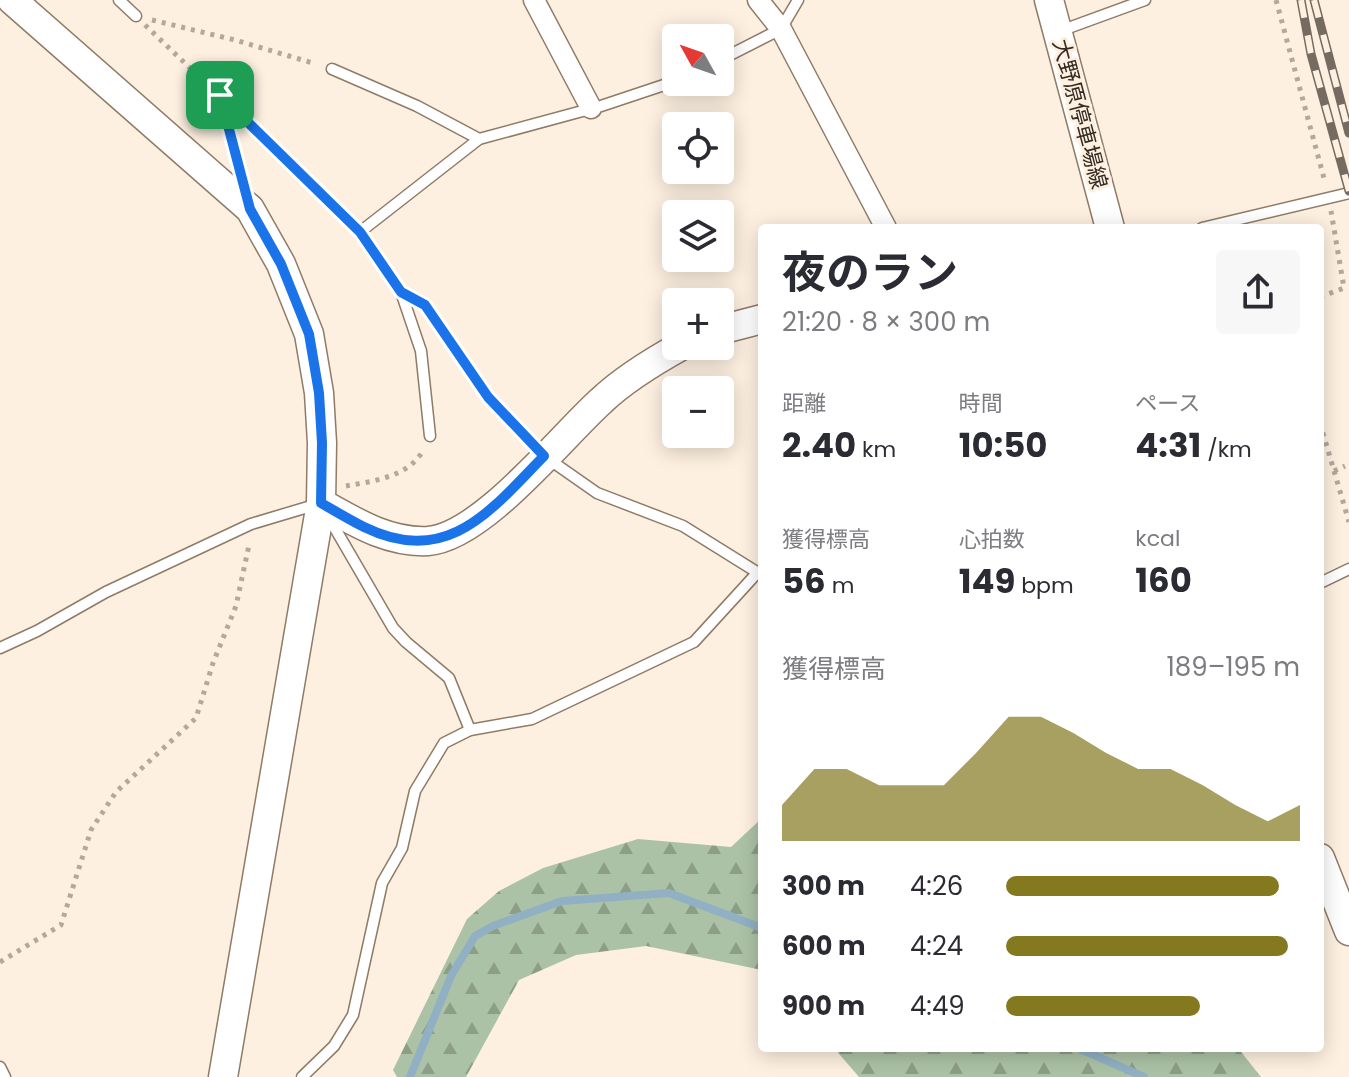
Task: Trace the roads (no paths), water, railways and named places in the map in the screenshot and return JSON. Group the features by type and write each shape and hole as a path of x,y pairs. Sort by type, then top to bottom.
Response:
{"street":[{"path":"12,0 250,209 281,264 309,334 319,393 321,496 223,1077"},
{"path":"534,0 591,108"},
{"path":"758,0 781,29 884,224"},
{"name":"大野原停車場線","path":"1049,0 1109,224"},
{"path":"734,326 758,320"},
{"path":"321,496 366,529 399,540 430,541 460,533 490,510 603,398 662,356"},
{"path":"1324,868 1349,931"}],"lane":[{"path":"119,0 136,16"},
{"path":"734,53 781,29 798,0"},
{"path":"1058,32 1145,0"},
{"path":"332,69 417,106 479,139"},
{"path":"430,436 421,351 401,292 360,232 479,139 662,85"},
{"path":"1220,224 1349,193"},
{"path":"544,456 597,493 683,526 758,573"},
{"path":"0,648 106,592 251,524 321,496 393,628 449,678 470,730"},
{"path":"1324,581 1349,569"},
{"path":"302,1077 334,1046 353,1015 382,883 402,848 415,791 444,743 470,730 532,719 694,642 758,576"},
{"path":"0,1067 5,1077"}],"waterway":[{"path":"410,1077 451,976 475,936 493,926 562,901 669,893 758,926"},
{"path":"1087,1052 1144,1077"}],"railway":[{"path":"1301,0 1311,54 1349,191"},
{"path":"1314,0 1349,133"}]}
